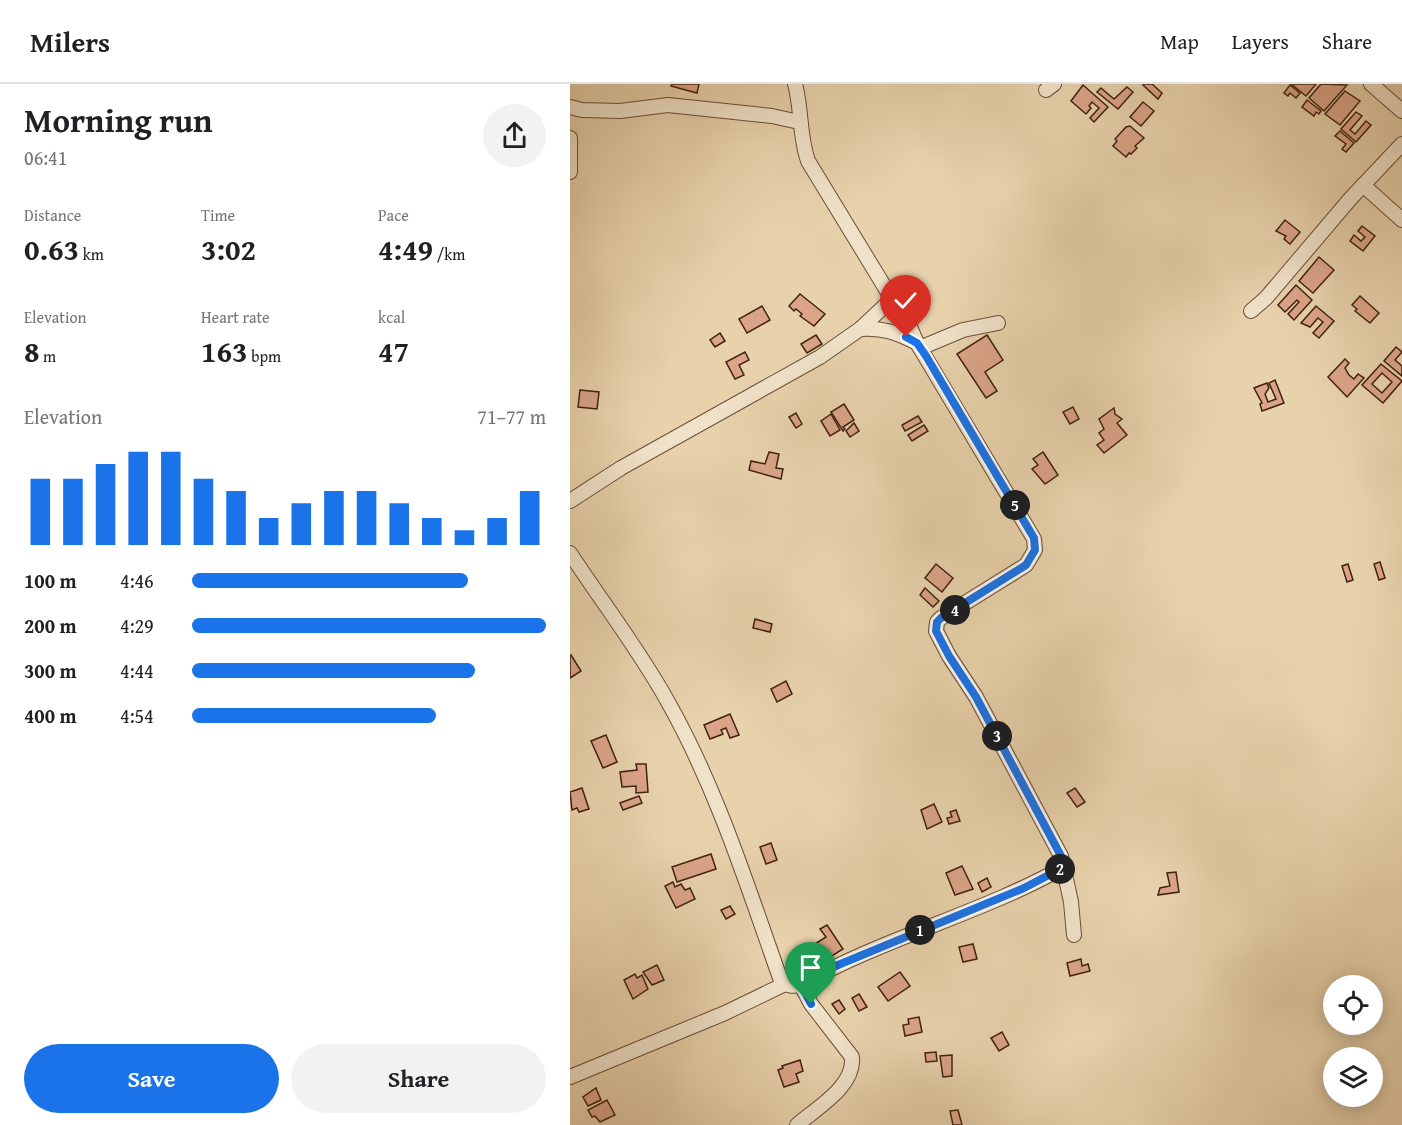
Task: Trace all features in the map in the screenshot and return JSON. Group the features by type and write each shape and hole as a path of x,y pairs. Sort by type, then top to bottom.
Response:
{"street":[{"path":"795,84 799,98 802,143 808,161 892,299 906,318 919,346 1034,538 1035,550 1026,565 941,618 937,622 936,631 949,656 976,697 1061,856 1071,902 1074,935"},
{"path":"1371,84 1402,111"},
{"path":"570,107 582,110 620,111 668,105 772,116 799,122"},
{"path":"570,138 570,172"},
{"path":"1251,311 1266,298 1363,185 1402,144"},
{"path":"1363,185 1402,220"},
{"path":"570,501 621,468 820,357 860,329 892,299"},
{"path":"860,329 875,327 887,330 919,346 963,330 998,323"},
{"path":"570,553 668,701 692,748 749,885 784,984"},
{"path":"570,1077 724,1013 784,984 801,985 851,958 1024,888 1064,867"},
{"path":"797,1125 846,1082 853,1067 852,1057 811,1004 801,985"}],"building":[{"path":"672,84 699,84 697,93 671,86"},
{"path":"1152,84 1162,93 1158,99 1143,85"},
{"path":"1291,84 1316,84 1306,96"},
{"path":"1321,84 1347,85 1324,111 1309,98"},
{"path":"1083,85 1108,107 1094,122 1090,118 1099,108 1092,102 1086,114 1071,101"},
{"path":"1290,85 1300,93 1296,98 1290,93 1288,96 1284,93"},
{"path":"1127,87 1133,92 1118,109 1097,92 1101,88 1114,99"},
{"path":"1345,91 1360,101 1340,125 1325,114"},
{"path":"1307,100 1321,111 1319,114 1316,112 1314,116 1302,107"},
{"path":"1143,102 1154,111 1141,126 1130,117"},
{"path":"1356,112 1362,116 1350,130 1355,134 1366,121 1371,125 1356,142 1341,129"},
{"path":"1130,126 1144,138 1126,157 1113,146 1117,141 1115,139 1126,127"},
{"path":"1340,131 1354,143 1346,152 1342,149 1346,144 1335,136"},
{"path":"1285,220 1300,232 1290,244 1284,239 1286,236 1276,231"},
{"path":"1362,226 1375,236 1363,251 1350,241 1354,235 1361,241 1365,237 1358,231"},
{"path":"1319,257 1334,270 1313,293 1299,281"},
{"path":"1296,285 1312,300 1294,320 1288,314 1299,302 1297,300 1285,312 1278,305"},
{"path":"800,294 825,314 814,326 800,316 802,314 796,309 794,311 789,306"},
{"path":"1360,296 1379,313 1370,323 1355,311 1357,309 1352,305"},
{"path":"762,306 770,320 747,333 739,319"},
{"path":"1316,306 1334,321 1319,338 1313,333 1323,322 1318,318 1310,327 1301,323"},
{"path":"720,333 725,341 715,347 710,340"},
{"path":"816,335 822,344 807,353 801,344"},
{"path":"987,335 1003,360 985,372 997,391 986,398 957,354"},
{"path":"1396,347 1402,352 1395,360 1402,366 1402,376 1384,361"},
{"path":"745,352 749,360 739,365 744,375 735,379 726,362"},
{"path":"1345,359 1349,363 1345,368 1349,375 1354,379 1358,374 1364,378 1347,397 1328,377"},
{"path":"1381,364 1402,381 1383,403 1362,385","holes":["1382,373 1392,382 1382,393 1372,384"]},
{"path":"1275,380 1284,403 1262,411 1260,404 1262,403 1254,388 1267,383 1269,388 1265,394 1268,402 1276,399 1269,383"},
{"path":"580,390 599,392 597,409 578,407"},
{"path":"844,404 854,420 843,427 845,429 843,431 831,412"},
{"path":"1073,407 1079,419 1070,424 1063,412"},
{"path":"1114,408 1115,414 1122,419 1117,423 1127,435 1104,453 1097,445 1104,440 1099,433 1104,429 1099,419"},
{"path":"796,413 802,424 796,428 789,417"},
{"path":"831,414 840,430 830,436 821,421"},
{"path":"918,416 922,422 905,431 902,425"},
{"path":"854,423 859,431 850,437 846,431"},
{"path":"924,425 928,431 912,441 908,435"},
{"path":"769,452 779,454 776,468 783,469 781,479 749,470 751,461 765,464"},
{"path":"1043,452 1058,475 1045,484 1032,469 1038,465 1033,459"},
{"path":"1380,562 1385,578 1379,580 1374,564"},
{"path":"936,564 953,578 942,592 925,578"},
{"path":"1348,564 1353,580 1347,582 1342,566"},
{"path":"925,588 939,601 933,607 920,595"},
{"path":"755,619 772,624 770,632 753,628"},
{"path":"570,656 581,671 570,678"},
{"path":"786,681 792,694 777,702 771,689"},
{"path":"730,714 739,735 730,738 726,728 721,730 723,734 710,739 704,725"},
{"path":"606,735 617,762 603,768 591,741"},
{"path":"636,764 646,764 648,792 636,793 636,786 622,787 620,772 637,770"},
{"path":"582,788 589,809 579,812 577,808 572,810 570,792"},
{"path":"1075,788 1085,802 1077,807 1067,793"},
{"path":"639,796 642,803 623,810 620,803"},
{"path":"934,804 942,822 927,829 921,810"},
{"path":"956,810 960,821 949,824 947,818 952,817 950,812"},
{"path":"771,843 777,860 766,864 760,847"},
{"path":"711,854 716,869 677,882 672,867"},
{"path":"962,866 973,889 955,895 946,873"},
{"path":"1176,872 1179,892 1158,895 1160,888 1170,886 1167,873"},
{"path":"987,878 991,887 982,892 978,883"},
{"path":"673,882 675,887 681,884 685,890 690,888 695,899 676,908 665,886"},
{"path":"730,906 735,914 726,919 721,910"},
{"path":"827,925 843,949 819,964 815,944 826,937 820,929"},
{"path":"973,944 977,959 963,962 959,947"},
{"path":"1081,959 1082,966 1088,964 1090,971 1070,976 1067,963"},
{"path":"657,965 664,980 652,985 643,972"},
{"path":"900,972 910,986 888,1001 878,987"},
{"path":"635,974 637,978 642,975 648,989 633,999 624,980"},
{"path":"859,994 867,1007 859,1011 852,998"},
{"path":"839,1000 845,1009 839,1014 832,1004"},
{"path":"919,1017 922,1032 905,1036 903,1025 909,1024 908,1019"},
{"path":"1002,1032 1009,1045 999,1051 991,1038"},
{"path":"936,1052 937,1061 926,1062 925,1053"},
{"path":"952,1055 952,1076 943,1077 940,1056"},
{"path":"800,1060 803,1071 796,1074 799,1082 784,1087 778,1070 783,1068 782,1066"},
{"path":"596,1088 601,1100 588,1106 583,1097"},
{"path":"607,1100 615,1115 600,1122 595,1116 592,1117 588,1110"},
{"path":"958,1110 962,1125 953,1125 950,1111"}],"route":[{"path":"811,1004 801,985 826,970 1024,888 1064,867 1061,856 976,697 949,656 936,631 937,622 941,618 1026,565 1035,550 1034,538 954,407 926,356 917,343 906,337"}]}
